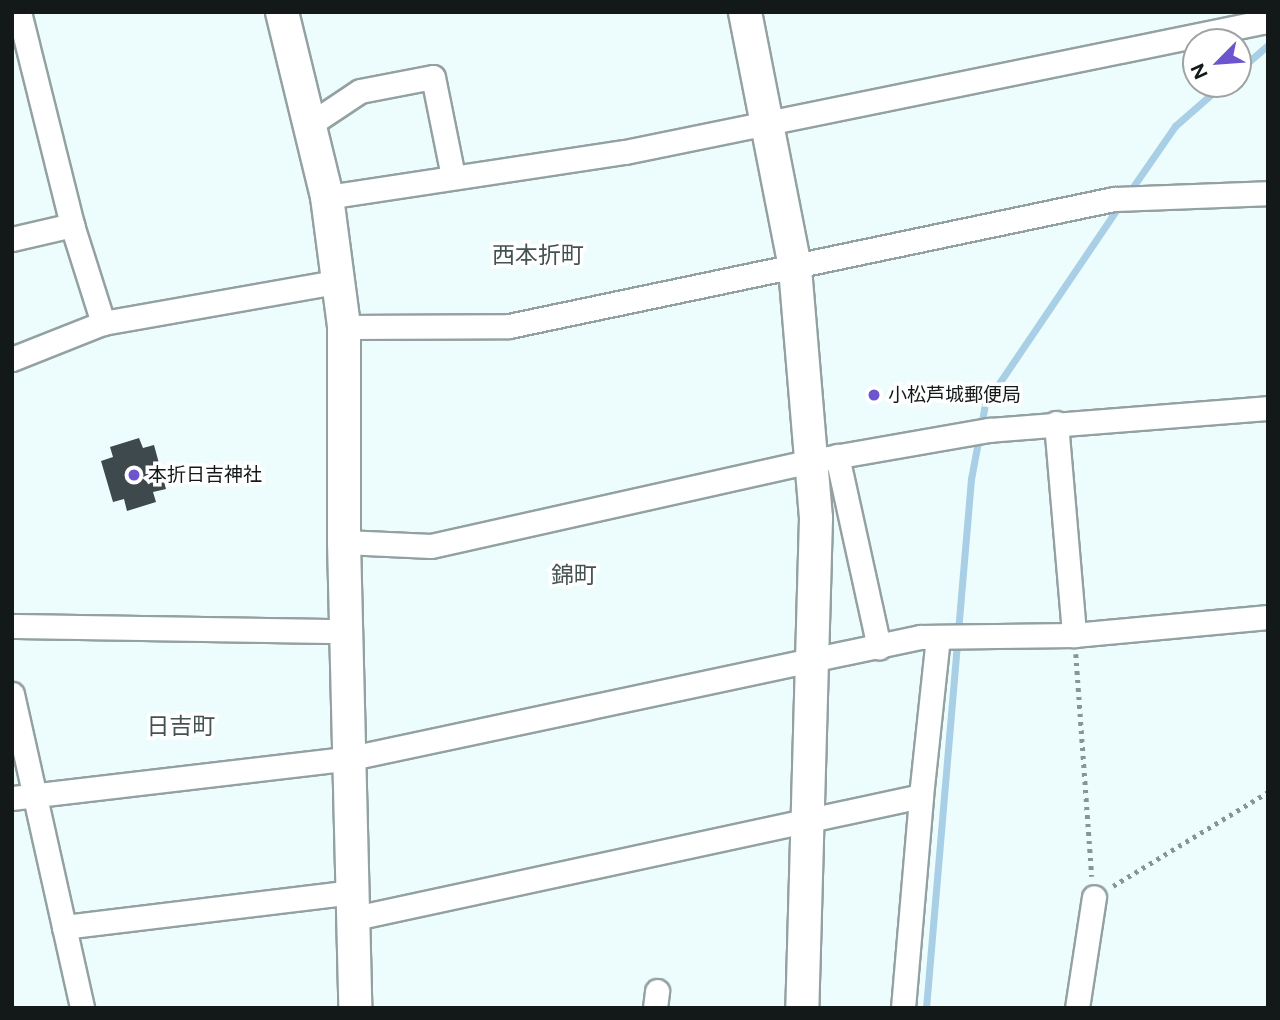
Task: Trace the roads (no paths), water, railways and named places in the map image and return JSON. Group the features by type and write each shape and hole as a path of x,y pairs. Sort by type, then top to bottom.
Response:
{"street":[{"path":"19,12 72,225 103,323"},
{"path":"282,12 327,197 344,327 344,542 349,631 355,1008"},
{"path":"745,12 795,268 824,459 879,647"},
{"path":"327,197 625,152 1262,22 1268,17"},
{"path":"309,125 360,91 433,77 453,176"},
{"path":"344,327 509,326 1114,199 1268,193"},
{"path":"12,239 72,225"},
{"path":"12,359 103,323 340,281"},
{"path":"344,542 431,546 824,459 989,430 1268,408"},
{"path":"1056,424 1074,635"},
{"path":"802,1008 816,517 824,459"},
{"path":"12,798 351,758 879,647 950,638 1074,635 1268,617"},
{"path":"12,626 349,631"},
{"path":"903,1008 921,796 950,638"},
{"path":"12,694 82,1008"},
{"path":"64,928 354,905 807,821 921,796"},
{"path":"1077,1008 1094,897"}],"waterway":[{"path":"1252,59 1268,45"},
{"path":"1128,194 1175,126 1207,98"},
{"path":"926,1008 971,479 985,404 1121,203"}],"place":[{"name":"小松芦城郵便局","path":"874,395"},
{"name":"本折日吉神社","path":"134,475"}],"district":[{"name":"西本折町","path":"538,255"},
{"name":"錦町","path":"574,575"},
{"name":"日吉町","path":"181,726"}]}
